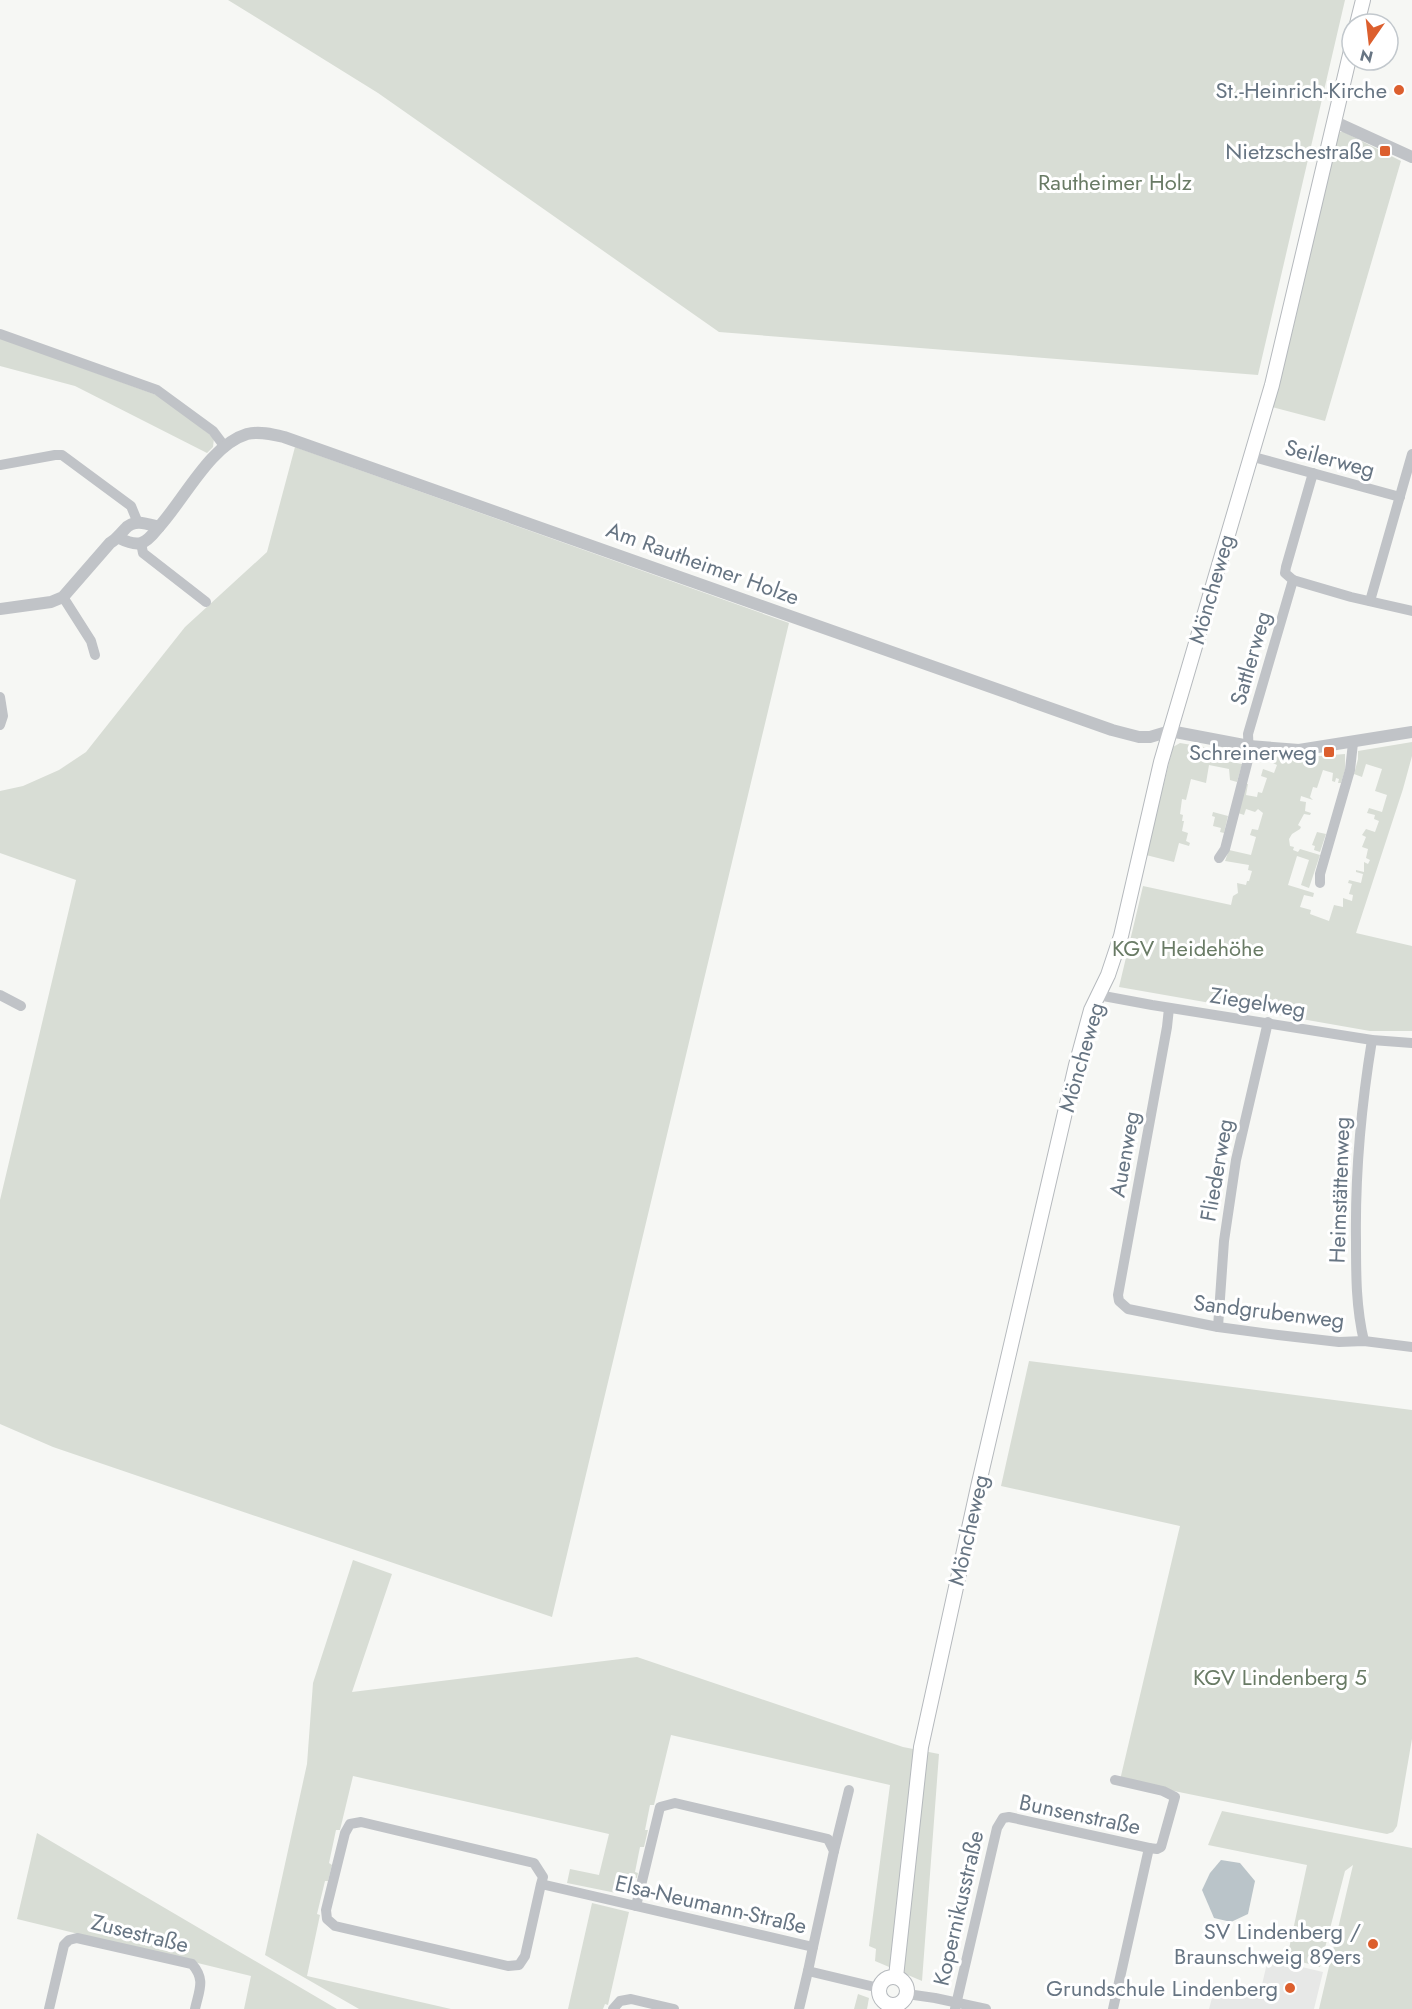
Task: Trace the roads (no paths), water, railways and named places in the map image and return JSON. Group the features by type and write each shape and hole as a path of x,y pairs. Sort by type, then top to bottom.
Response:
{"main road":[{"name":"Möncheweg","path":"896,1977 920,1752 934,1680 1073,1076 1084,1031 1121,936 1161,762 1281,351 1346,72"},
{"path":"896,1977 904,1981 908,1990 901,2003 889,2007 881,1999 879,1988 885,1979 896,1977"}],"street":[{"path":"1335,122 1412,157"},
{"path":"0,334 157,390 213,431 225,447"},
{"name":"Am Rautheimer Holze","path":"141,543 170,516 208,464 225,447 248,434 258,433 284,437 1112,730 1139,737 1150,737 1170,731"},
{"path":"0,465 55,454 62,455 131,506 138,523"},
{"path":"1370,601 1412,454"},
{"name":"Seilerweg","path":"1250,456 1400,497"},
{"name":"Sattlerweg","path":"1219,858 1225,849 1249,756 1248,734 1293,580 1285,573 1286,567 1313,473"},
{"path":"0,609 51,602 63,597 127,526 138,523 159,527"},
{"path":"118,538 127,542 141,543 143,553 206,602"},
{"path":"1293,580 1412,611"},
{"path":"63,597 91,641 95,655"},
{"path":"0,698 3,716 0,725"},
{"path":"1170,731 1249,746 1299,750 1412,732"},
{"path":"1320,883 1324,857 1350,770 1353,742"},
{"path":"0,995 21,1006"},
{"name":"Ziegelweg","path":"1098,995 1372,1040 1412,1043"},
{"name":"Auenweg","path":"1123,1305 1118,1295 1169,1008"},
{"name":"Fliederweg","path":"1218,1327 1224,1241 1231,1187 1247,1105 1268,1023"},
{"name":"Heimstättenweg","path":"1364,1341 1358,1318 1356,1294 1357,1175 1360,1119 1372,1040"},
{"name":"Sandgrubenweg","path":"1123,1305 1128,1310 1218,1327 1339,1342 1364,1341 1412,1347"},
{"name":"Bunsenstraße","path":"1003,1818 1016,1817 1156,1850 1161,1847 1175,1797 1163,1791 1115,1780"},
{"path":"813,1947 849,1790"},
{"path":"636,1906 660,1807 675,1803 828,1839 834,1851"},
{"name":"Kopernikusstraße","path":"956,2006 997,1828 1003,1818"},
{"path":"361,1822 534,1863 543,1877 542,1884 525,1956 519,1965 508,1966 335,1926 327,1919 326,1910 345,1833 350,1824 361,1822"},
{"name":"Bunsenstraße","path":"1113,2009 1149,1848"},
{"name":"Elsa-Neumann-Straße","path":"542,1884 813,1947 808,1971 879,1988"},
{"name":"Zusestraße","path":"49,2009 64,1945 69,1940 77,1938 192,1964 200,1973 201,1981 195,2009"},
{"path":"800,2009 808,1971"},
{"path":"907,1994 956,2006 986,2009"},
{"path":"613,2009 620,2001 631,1999 674,2009"}],"place":[{"name":"St.-Heinrich-Kirche","path":"1399,90"},
{"name":"Nietzschestraße","path":"1385,151"},
{"name":"Schreinerweg","path":"1329,752"},
{"name":"SV Lindenberg / Braunschweig 89ers","path":"1373,1944"},
{"name":"Grundschule Lindenberg","path":"1290,1988"}],"park label":[{"name":"Rautheimer Holz","path":"1115,182"},
{"name":"KGV Heidehöhe","path":"1188,948"},
{"name":"KGV Lindenberg 5","path":"1280,1677"}]}
